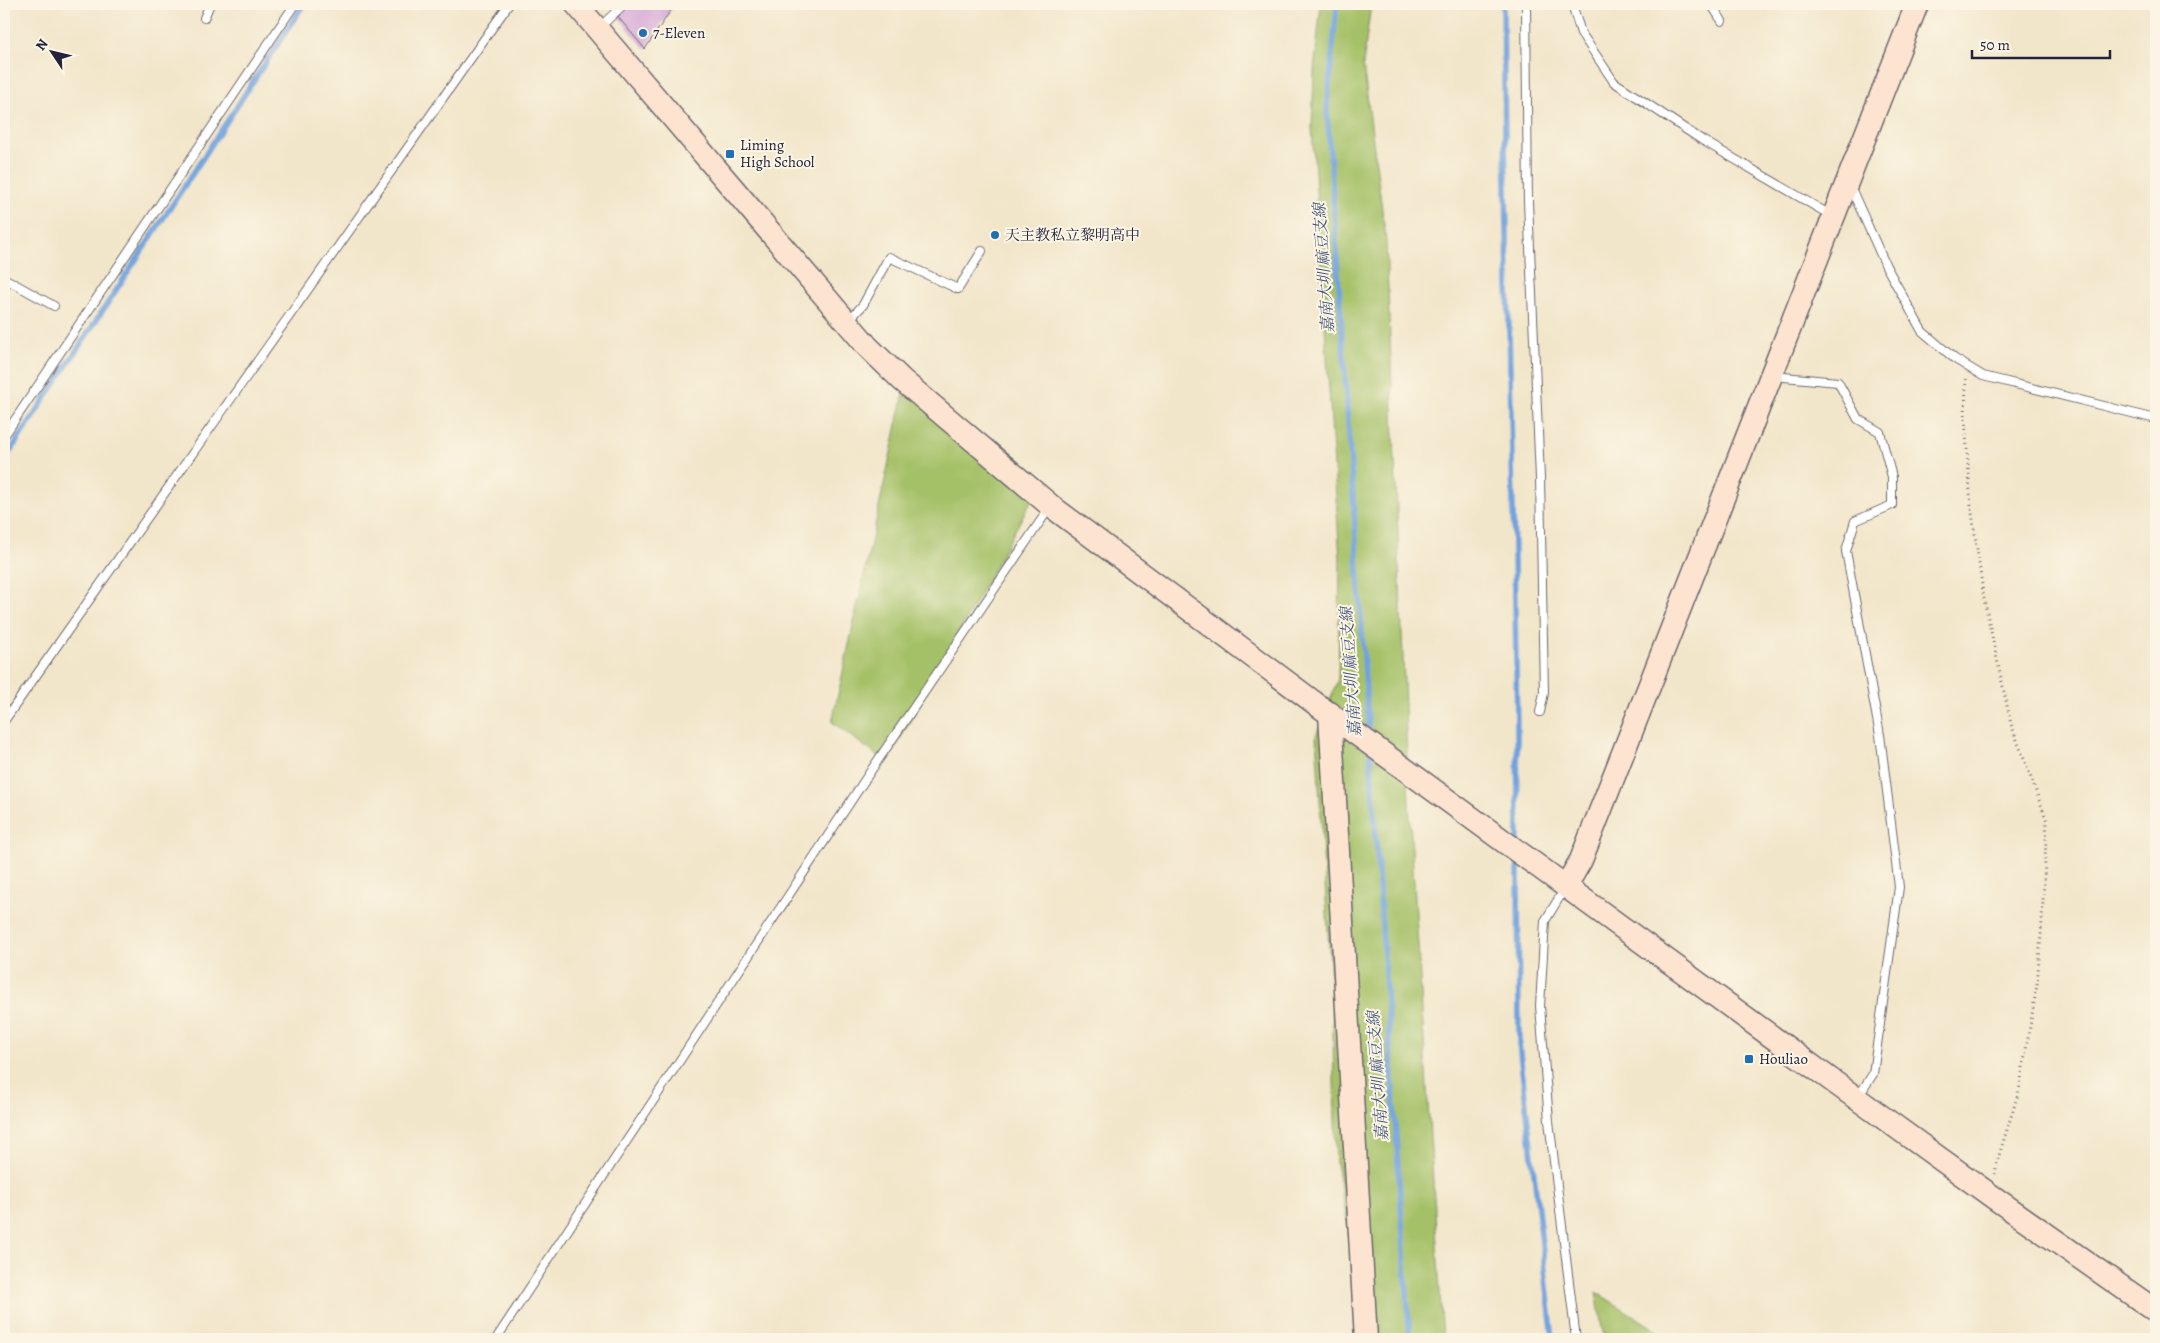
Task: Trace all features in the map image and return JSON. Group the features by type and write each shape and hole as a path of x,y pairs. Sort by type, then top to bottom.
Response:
{"main road":[{"path":"576,4 868,347 902,380 1051,506 1338,720 1856,1098 1993,1197 2156,1310"},
{"path":"1566,886 1581,860 1916,4"},
{"path":"1338,720 1366,1339"}],"lane":[{"path":"204,18 210,4"},
{"path":"4,436 295,4"},
{"path":"4,721 510,4"},
{"path":"598,30 624,4"},
{"path":"1526,4 1528,202 1540,488 1544,693 1540,712"},
{"path":"1572,4 1581,33 1614,82 1702,140 1833,217"},
{"path":"1708,4 1713,7 1722,21"},
{"path":"1847,180 1886,266 1922,331 1964,364 1983,376 2156,419"},
{"path":"846,322 863,305 889,256 958,289 982,251"},
{"path":"4,278 54,306"},
{"path":"1771,376 1838,382 1858,418 1880,432 1892,477 1892,505 1855,521 1846,551 1880,735 1899,887 1873,1074 1856,1098"},
{"path":"496,1339 867,777 1051,506"},
{"path":"1566,886 1545,921 1540,1006 1549,1121 1576,1339"}],"path":[{"path":"1964,364 1967,374 1965,418 1971,506 1984,599 2011,724 2047,821 2037,985 2019,1091 1997,1162 1993,1197"}],"green space":[{"path":"1321,4 1371,4 1363,64 1386,240 1409,804 1443,1339 1370,1339 1336,1163 1332,997 1316,736 1338,679 1340,559 1312,128 1314,71"},
{"path":"905,388 1035,494 887,763 832,722"},
{"path":"1596,1292 1671,1339 1604,1339"}],"building":[{"name":"7-Eleven","path":"627,4 675,4 645,49 618,17"}],"waterway":[{"path":"4,461 304,4"},
{"name":"嘉南大圳 麻豆支線","path":"1337,4 1327,108 1369,735"},
{"path":"1503,4 1516,634 1518,844"},
{"name":"嘉南大圳 麻豆支線","path":"1370,752 1410,1339"},
{"path":"1518,858 1519,1044 1553,1339"}],"place":[{"name":"7-Eleven","path":"643,33"},
{"name":"Liming High School","path":"730,154"},
{"name":"天主教私立黎明高中","path":"995,235"},
{"name":"Houliao","path":"1749,1059"}]}
